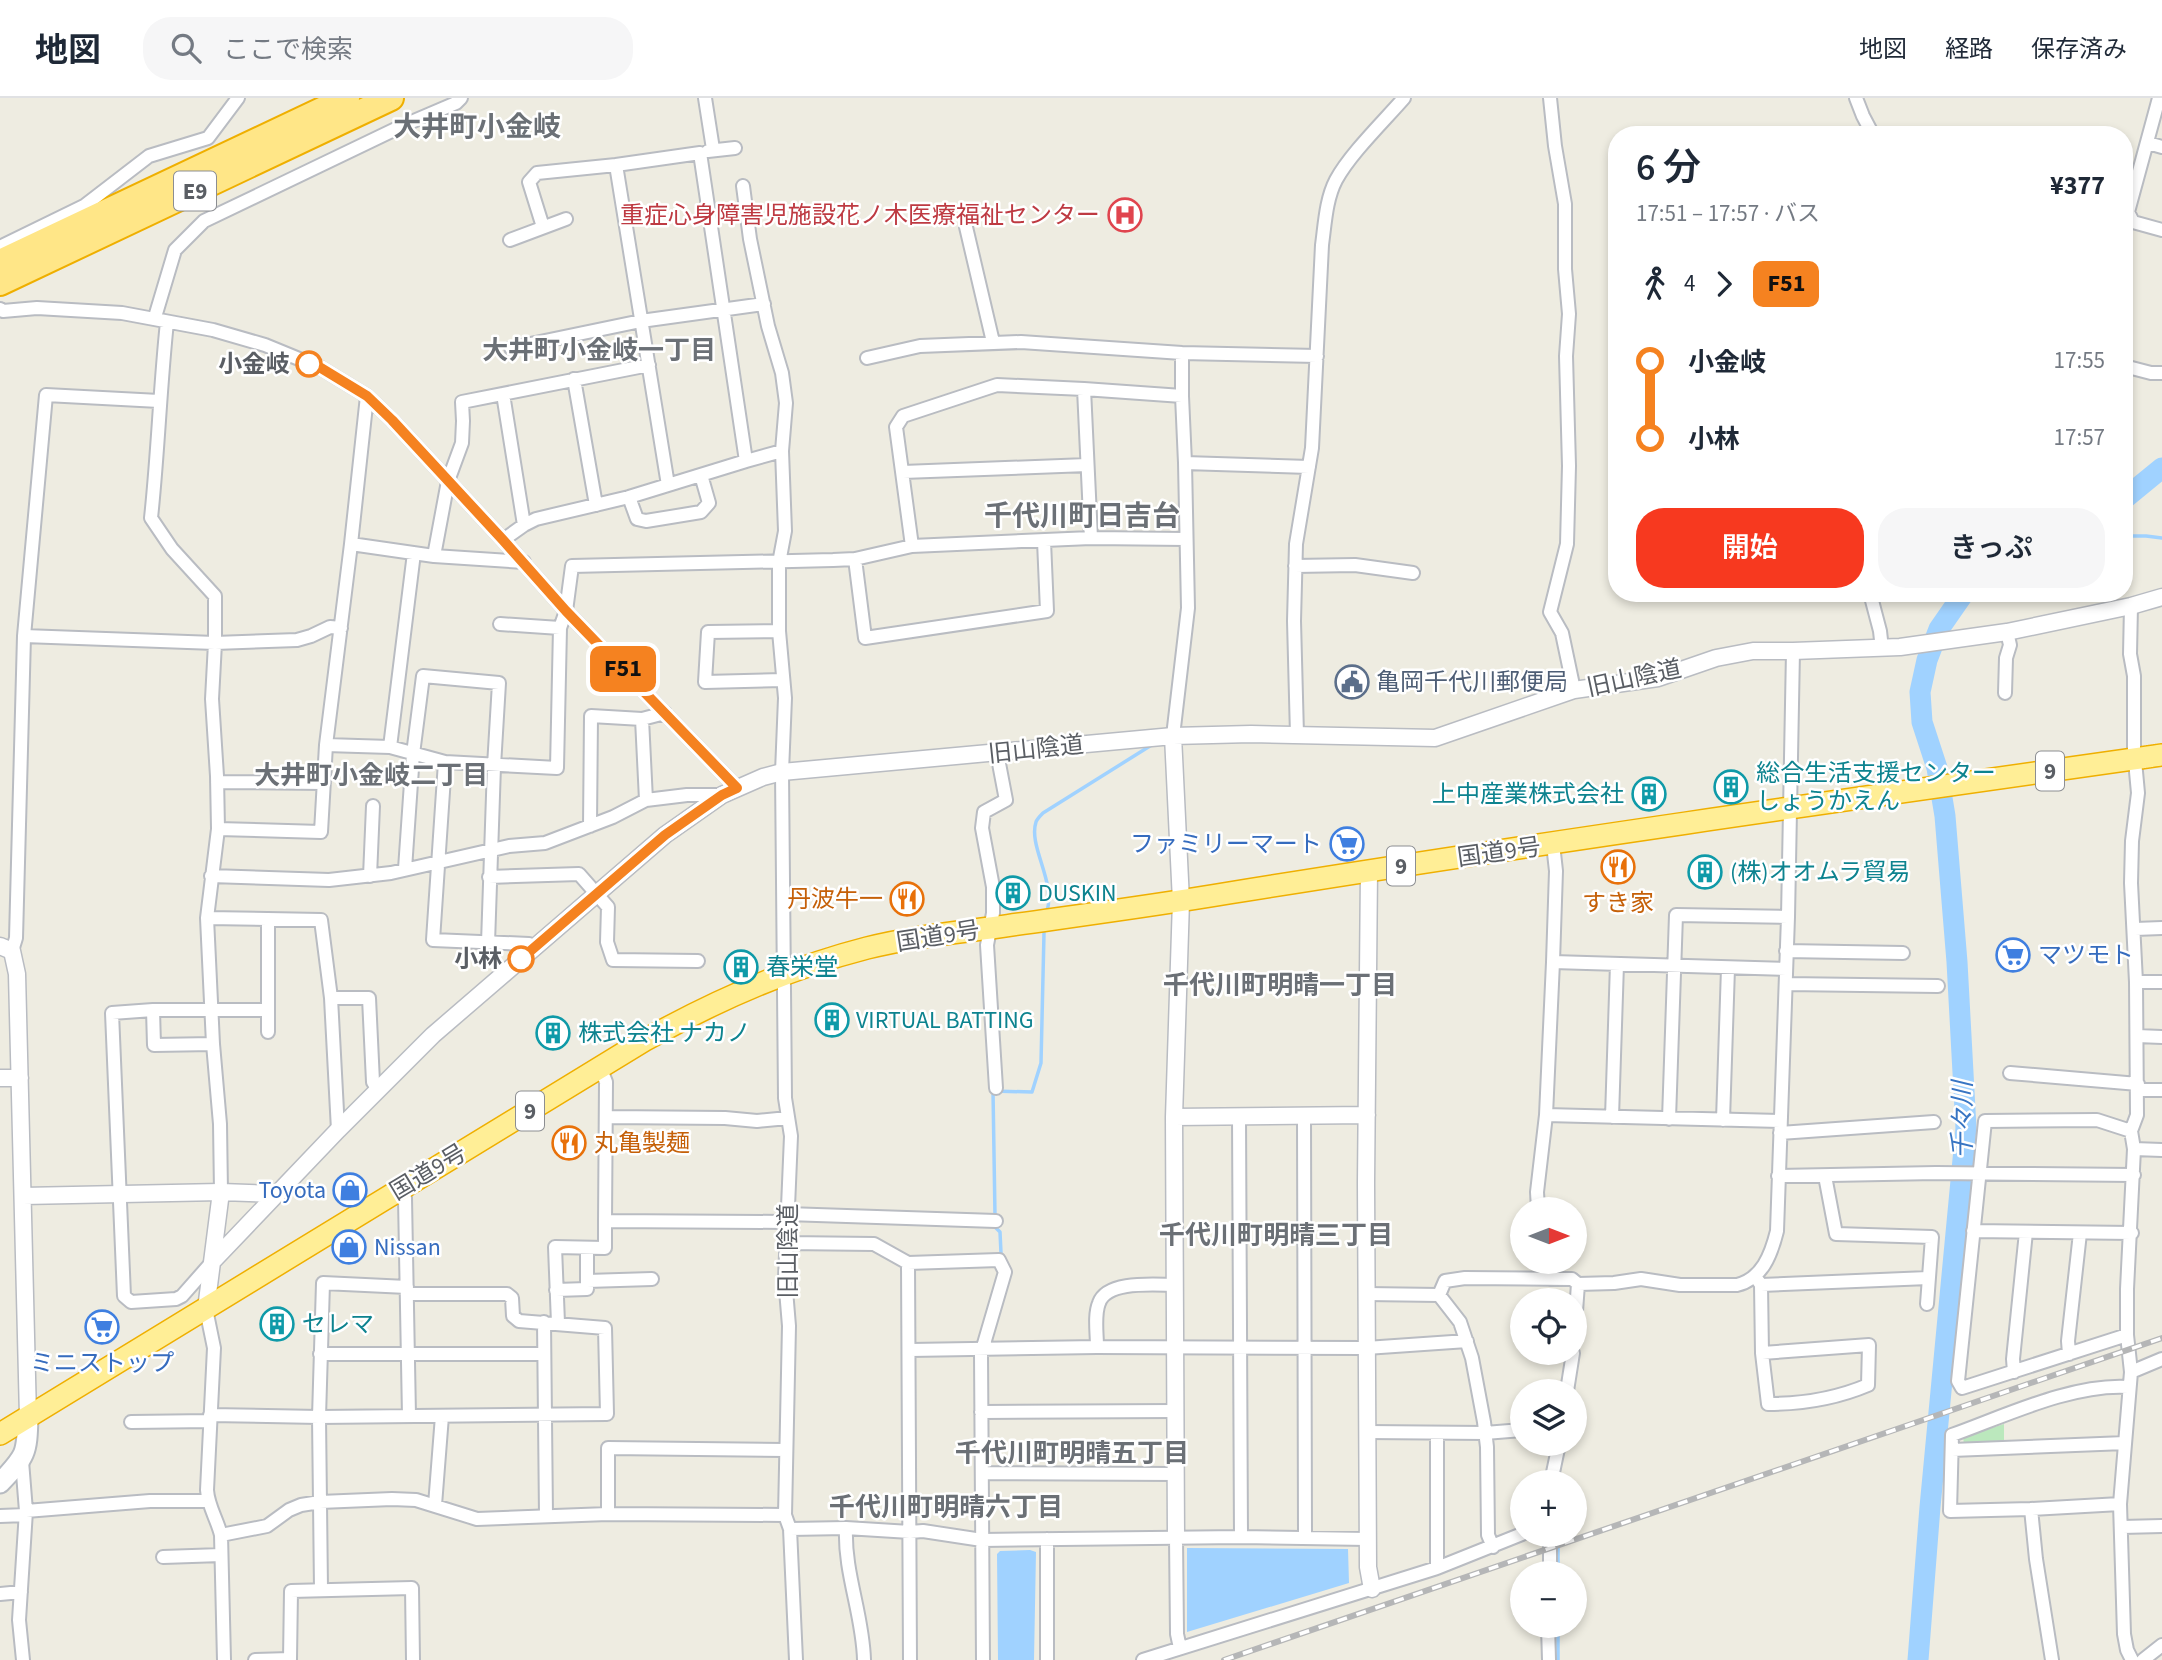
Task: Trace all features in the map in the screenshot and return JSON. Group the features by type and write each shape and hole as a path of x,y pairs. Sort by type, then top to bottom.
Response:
{"highway":[{"name":"E9","path":"0,262 347,98"},
{"name":"E9","path":"0,283 391,98"},
{"name":"国道9号","path":"0,1434 685,1017 783,974 823,960 906,939 1181,901 1369,870 2162,755"}],"main road":[{"path":"0,1483 22,1461 27,1450 28,1417"}],"street":[{"path":"0,247 84,206 149,156 208,138 238,98"},
{"path":"224,1660 221,1535 218,1521 208,1501 214,1348 206,1309 221,1192 220,1124 207,918 218,829 218,782 212,699 215,596 172,549 151,518 158,452 161,320 175,250 204,221 456,103 461,98"},
{"path":"705,98 706,151 722,309 746,461"},
{"path":"1297,735 1294,621 1296,544 1309,467 1322,245 1330,196 1335,181 1345,166 1404,98"},
{"path":"1550,98 1565,204 1565,269 1569,314 1566,356 1569,466 1567,544 1550,612 1562,633 1574,690"},
{"path":"1856,98 1868,126"},
{"path":"2133,195 2159,98"},
{"path":"2148,143 2162,147"},
{"path":"543,228 529,182 537,173 735,148"},
{"path":"616,165 668,485"},
{"path":"268,1010 153,1010 112,1013 124,1291 127,1300 176,1299 182,1296 338,1130 433,1035 665,835 722,795 782,772 785,698 779,631 779,563 785,531 782,452 786,403 782,373 768,326 750,239 743,186"},
{"path":"510,240 566,219"},
{"path":"2133,222 2162,230"},
{"path":"966,226 993,342"},
{"path":"511,348 642,321 764,304"},
{"path":"1,312 37,308 122,313 213,330 265,345 321,368 367,396 524,562 566,611 737,788"},
{"path":"867,358 920,346 993,342 1317,356"},
{"path":"1180,1648 1177,1634 1174,1117 1181,901 1172,736 1188,608 1182,352"},
{"path":"434,556 448,481 462,443 462,402 649,365"},
{"path":"2133,368 2162,373"},
{"path":"574,379 596,505"},
{"path":"912,546 896,427 902,416 998,385 1084,388 1182,396"},
{"path":"1084,388 1091,538"},
{"path":"503,394 524,524"},
{"path":"28,1417 17,974 6,949 16,938 24,636 46,395 159,401"},
{"path":"218,829 321,832 326,745 367,396"},
{"path":"503,540 524,524 536,519 596,505 782,452"},
{"path":"1185,463 1309,467"},
{"path":"903,472 1087,465"},
{"path":"629,496 637,519 646,521 701,512 709,503 701,475"},
{"path":"326,745 390,747 445,762 557,768 560,628 566,611 572,566 779,563 855,559 912,546 1091,538 1186,539"},
{"path":"855,559 865,639 1047,611 1044,541"},
{"path":"351,544 434,556 524,562"},
{"path":"390,747 414,553"},
{"path":"1295,566 1355,565 1413,573"},
{"name":"旧山陰道","path":"796,1660 790,1529 785,1515 789,1326 785,1278 791,1136 785,1098 782,772 1172,736 1435,738 1574,690 1658,678 1716,658 1753,651 1882,649 1913,645 2007,632 2162,597"},
{"path":"1872,602 1882,649"},
{"path":"2131,606 2130,654 2134,677 2138,793 2132,841 2131,883 2135,929 2138,1087 2137,1115 2131,1131 2134,1175 2127,1289 2127,1335 2131,1371 2120,1504 2124,1634 2132,1660"},
{"path":"500,624 560,628"},
{"path":"24,636 215,643 297,640 330,627 341,628"},
{"path":"779,631 708,632 705,682 783,680"},
{"path":"2005,693 2006,658 2010,645 2007,632"},
{"path":"1762,1353 1869,1345 1868,1385 1843,1396 1794,1404 1768,1404 1762,1353 1758,1280 1771,1254 1777,1231 1788,917 1793,651"},
{"path":"405,869 413,754 423,676 499,683 488,943"},
{"path":"590,826 591,716 642,719 665,713"},
{"path":"642,719 646,800"},
{"path":"996,1088 988,945 993,913 993,887 982,828 984,812 1006,800 997,753"},
{"path":"445,762 433,940 529,944 534,948"},
{"path":"218,782 324,783"},
{"path":"211,876 329,880 370,876 509,846 545,843 613,817 646,800 687,795 722,795"},
{"path":"370,876 373,806"},
{"path":"1537,1197 1546,1115 1556,871 1553,844"},
{"path":"1369,870 1367,1432 1368,1567 1372,1589"},
{"path":"489,877 579,874 608,907 607,942 613,960 698,961"},
{"path":"1669,1119 1676,915 1788,917"},
{"path":"207,918 321,920 331,998 338,1130"},
{"path":"268,919 268,1032"},
{"path":"2135,929 2162,928"},
{"path":"1786,951 1903,953"},
{"path":"1553,962 1786,969"},
{"path":"1612,1117 1617,964"},
{"path":"1723,1120 1728,968"},
{"path":"2136,982 2162,982"},
{"path":"1786,984 1938,986"},
{"path":"331,998 369,998 373,1082 378,1090"},
{"path":"153,1010 154,1045 213,1044"},
{"path":"2137,1036 2162,1037"},
{"path":"558,1323 555,1247 605,1248 604,1136 607,1117 606,1082 600,1067"},
{"path":"2010,1073 2162,1090"},
{"path":"0,1078 20,1077"},
{"path":"1174,1117 1367,1115"},
{"path":"1546,1115 1723,1120 1780,1127 1934,1122"},
{"path":"1239,1116 1241,1537"},
{"path":"1304,1116 1305,1537"},
{"path":"607,1117 725,1118 757,1121 788,1118"},
{"path":"2127,1335 1962,1388 1958,1381 1976,1174 1985,1121 2097,1120 2131,1131"},
{"path":"2134,1149 2162,1150"},
{"path":"1778,1176 1936,1173 2134,1175"},
{"path":"1825,1176 1836,1234 1932,1237 1927,1304"},
{"path":"401,1189 405,1198 409,1416"},
{"path":"23,1196 221,1192 278,1194"},
{"path":"605,1221 787,1218 996,1221"},
{"path":"1973,1231 2132,1233"},
{"path":"2014,1372 2013,1359 2026,1232"},
{"path":"2069,1353 2080,1233"},
{"path":"786,1243 874,1244 908,1263 999,1260 1005,1272 981,1354 983,1660"},
{"path":"556,1290 587,1289 587,1248"},
{"path":"908,1263 910,1660"},
{"path":"1549,1274 1550,1279"},
{"path":"1439,1295 1445,1281 1465,1278 1572,1279 1578,1284 1641,1279 1680,1285 1737,1285 1758,1280 1928,1278"},
{"path":"587,1281 652,1279"},
{"path":"131,1422 210,1418 319,1417 409,1416 545,1415 607,1413 606,1328 519,1321 513,1316 512,1298 507,1293 407,1291 323,1283 319,1417 321,1589"},
{"path":"1578,1284 1578,1288"},
{"path":"1097,1347 1097,1310 1100,1299 1107,1291 1125,1286 1175,1285"},
{"path":"1367,1294 1439,1295"},
{"path":"1439,1295 1460,1322 1475,1371 1485,1433 1488,1535 1493,1547"},
{"path":"544,1322 546,1516"},
{"path":"910,1349 1367,1348 1467,1341"},
{"path":"320,1354 544,1353"},
{"path":"2131,1371 2162,1359"},
{"path":"2120,1504 1950,1511 1952,1435 2065,1394 2118,1386 2129,1387"},
{"path":"981,1412 1176,1411"},
{"path":"435,1505 443,1416"},
{"path":"1367,1432 1510,1431"},
{"path":"1437,1433 1437,1568"},
{"path":"1952,1450 2125,1443"},
{"path":"608,1514 608,1448 785,1450"},
{"path":"22,1461 26,1513 19,1620 23,1660"},
{"path":"982,1474 1176,1474"},
{"path":"221,1535 258,1529 267,1526 289,1510 320,1502 392,1499 416,1500 477,1519 608,1514 785,1515"},
{"path":"0,1516 150,1501 208,1501"},
{"path":"2031,1509 2052,1660"},
{"path":"2122,1527 2162,1525"},
{"path":"846,1528 847,1555 864,1642 864,1660"},
{"path":"790,1529 923,1531 982,1540 1241,1537 1368,1539"},
{"path":"1046,1539 1047,1660"},
{"path":"1143,1660 1437,1568 1510,1539"},
{"path":"163,1557 221,1555"},
{"path":"255,1660 290,1659 291,1591 412,1588 413,1660"},
{"path":"0,1594 21,1592"},
{"path":"1548,1638 1549,1660"},
{"path":"2143,1660 2162,1645"}],"green space":[{"path":"2004,1424 2004,1443 1964,1444 1963,1437"}],"water":[{"path":"1187,1548 1348,1549 1349,1583 1187,1632"},
{"path":"1000,1551 1036,1552 1034,1660 998,1660 997,1554"}],"waterway":[{"name":"千々川","path":"2133,492 2162,468"},
{"path":"2133,536 2162,538"},
{"name":"千々川","path":"1918,1660 1966,1128 1957,962 1945,816 1937,768 1922,722 1920,692 1927,660 1939,629 1958,602"},
{"path":"1047,911 1048,888 1036,842 1037,820 1043,813 1150,746"},
{"path":"995,1216 993,1091 1032,1092 1041,1063 1044,933"},
{"path":"996,1228 1000,1232 1001,1253"},
{"path":"1558,1547 1558,1561"},
{"path":"1558,1638 1558,1660"}],"railway":[{"path":"1224,1660 2162,1338"}],"bus line":[{"name":"F51","path":"309,364 321,368 367,396 392,420 566,611 737,788 722,795 665,835 521,959"}],"place":[{"name":"重症心身障害児施設花ノ木医療福祉センター","path":"1125,215"},
{"name":"小金岐","path":"309,364"},
{"name":"亀岡千代川郵便局","path":"1352,682"},
{"name":"総合生活支援センター しょうかえん","path":"1731,787"},
{"name":"上中産業株式会社","path":"1649,794"},
{"name":"ファミリーマート","path":"1347,844"},
{"name":"すき家","path":"1618,867"},
{"name":"(株)オオムラ貿易","path":"1705,872"},
{"name":"DUSKIN","path":"1013,893"},
{"name":"丹波牛一","path":"907,899"},
{"name":"マツモト","path":"2013,955"},
{"name":"小林","path":"521,959"},
{"name":"春栄堂","path":"741,967"},
{"name":"VIRTUAL BATTING","path":"832,1020"},
{"name":"株式会社 ナカノ","path":"553,1033"},
{"name":"丸亀製麺","path":"569,1143"},
{"name":"Toyota","path":"350,1190"},
{"name":"Nissan","path":"349,1247"},
{"name":"セレマ","path":"277,1324"},
{"name":"ミニストップ","path":"102,1327"}],"district":[{"name":"大井町小金岐","path":"477,126"},
{"name":"大井町小金岐一丁目","path":"599,350"},
{"name":"千代川町日吉台","path":"1082,515"},
{"name":"大井町小金岐二丁目","path":"371,775"},
{"name":"千代川町明晴一丁目","path":"1280,985"},
{"name":"千代川町明晴三丁目","path":"1276,1235"},
{"name":"千代川町明晴五丁目","path":"1072,1453"},
{"name":"千代川町明晴六丁目","path":"946,1507"}]}
